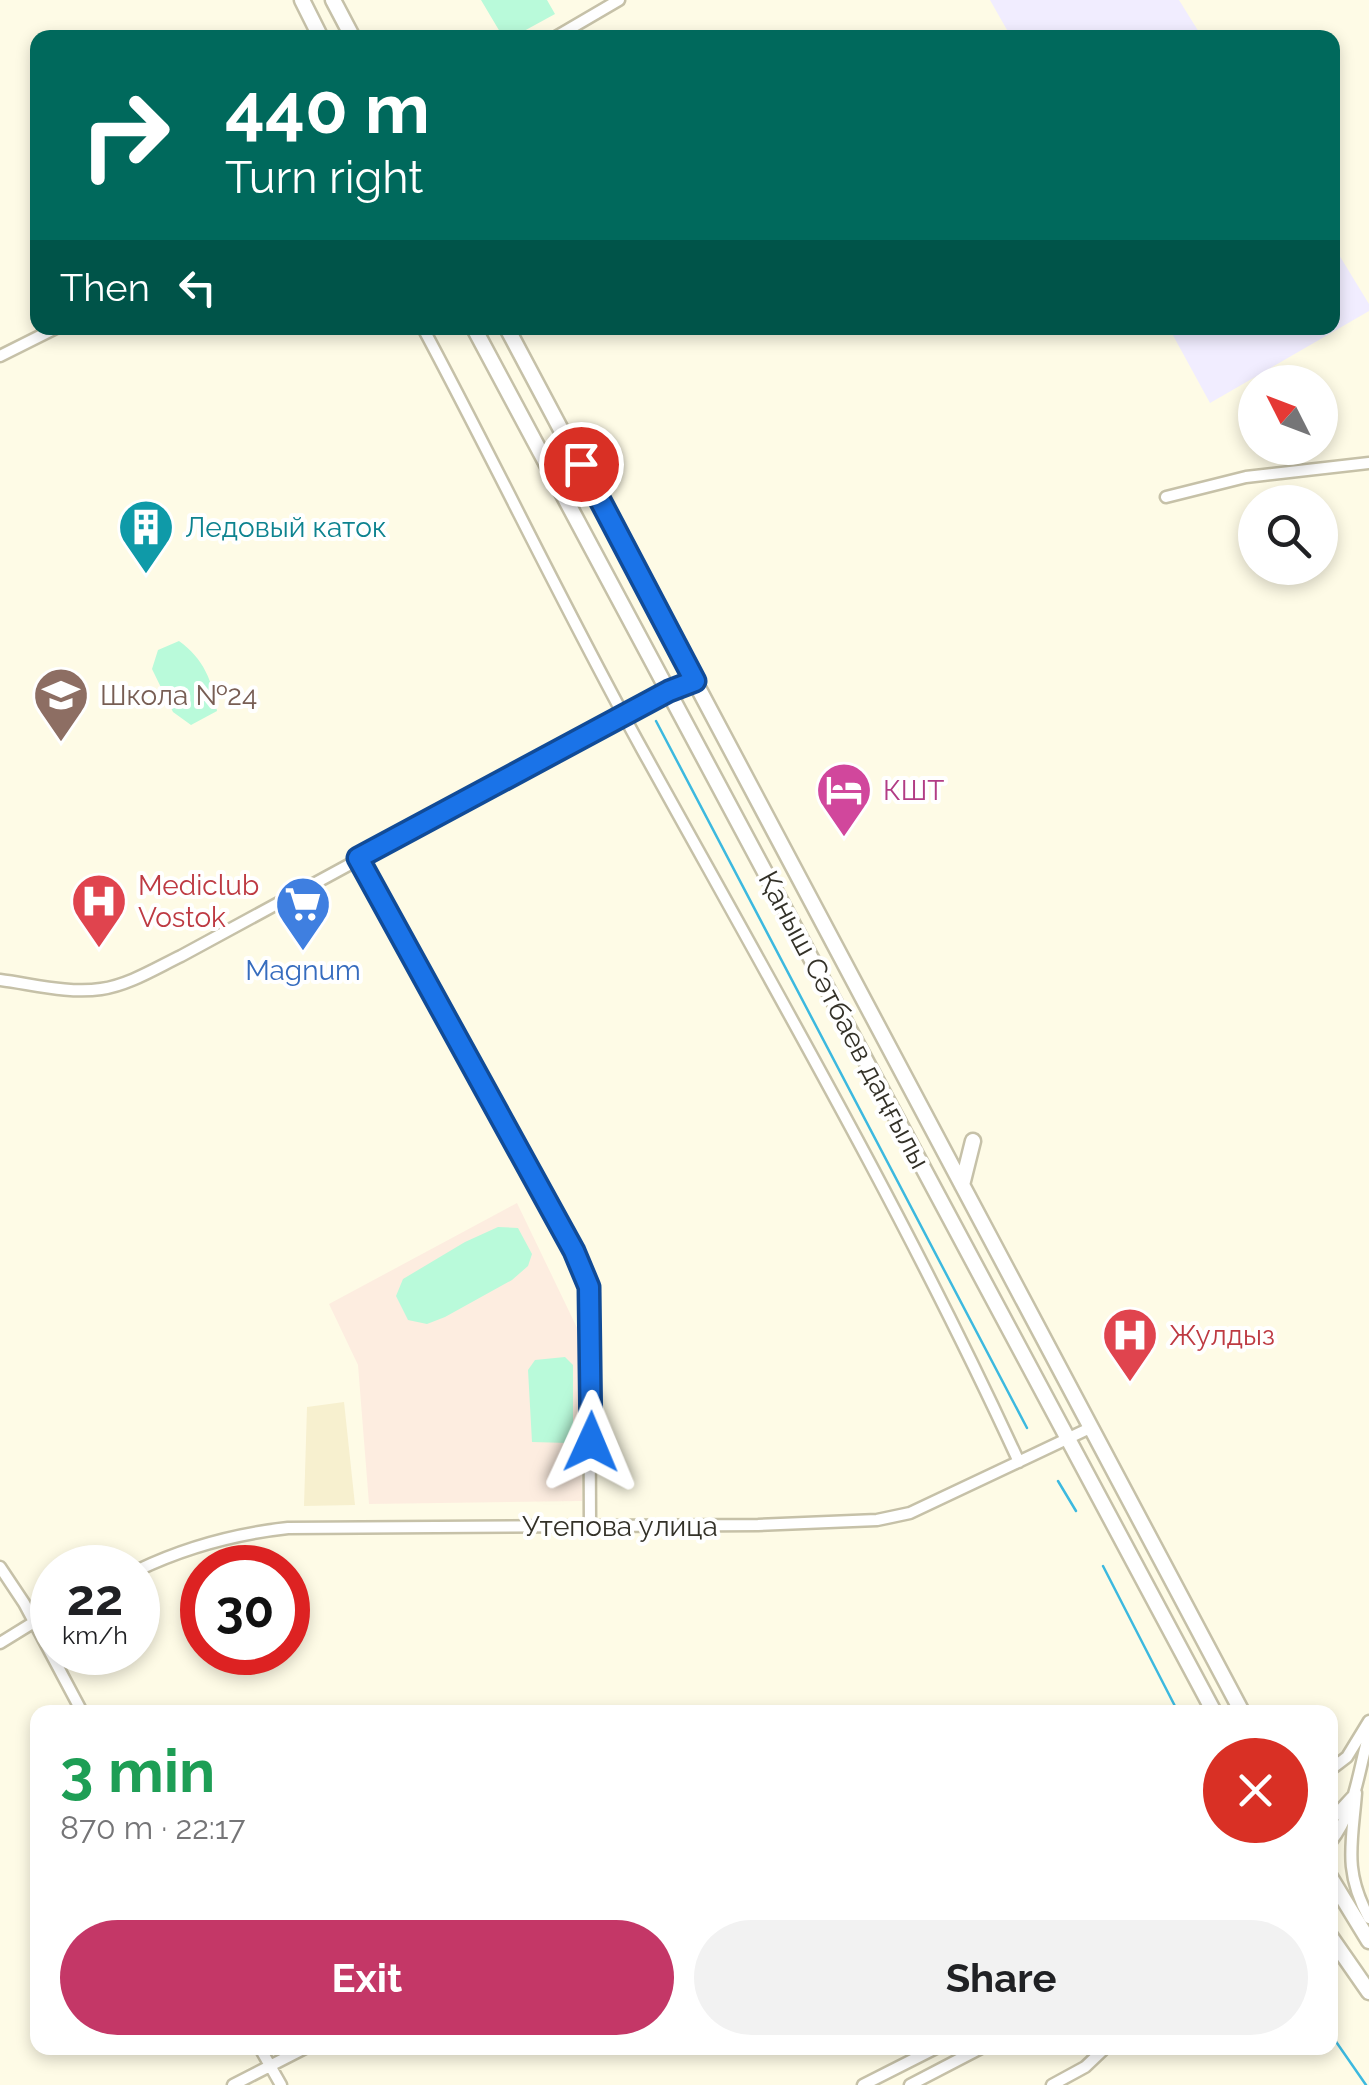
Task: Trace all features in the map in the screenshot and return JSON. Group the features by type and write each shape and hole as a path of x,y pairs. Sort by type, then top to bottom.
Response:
{"main road":[{"path":"302,0 317,30"},
{"path":"333,0 349,30"},
{"name":"Қаныш Сәтбаев даңғылы","path":"478,335 1210,1705"},
{"name":"Қаныш Сәтбаев даңғылы","path":"511,335 1238,1705"},
{"path":"962,1185 973,1141"},
{"path":"1338,1890 1369,1941"},
{"path":"1338,1947 1369,1992"}],"street":[{"path":"568,30 619,0"},
{"path":"0,356 42,335"},
{"path":"427,335 624,716 797,1023 885,1190 1019,1462"},
{"path":"1166,498 1246,476 1369,464"},
{"path":"0,980 83,990 124,983 196,948 669,691 695,681"},
{"path":"358,858 574,1251 589,1287 590,1526"},
{"name":"Утепова улица","path":"160,1560 218,1539 288,1528 758,1525 878,1520 910,1513 1090,1428"},
{"path":"0,1566 30,1617"},
{"path":"0,1642 30,1626"},
{"path":"62,1675 78,1705"},
{"path":"1338,1764 1369,1721"},
{"path":"1369,1734 1356,1793 1350,1868 1355,1892 1369,1918"},
{"path":"1356,1793 1369,1797"},
{"path":"1338,1812 1356,1793"},
{"path":"1338,1831 1356,1793"},
{"path":"264,2055 280,2085"},
{"path":"234,2085 291,2055"},
{"path":"863,2085 922,2055"},
{"path":"910,2085 968,2055"},
{"path":"1052,2085 1085,2067 1098,2055"}],"shaded area":[{"path":"990,0 1179,0 1198,30 1007,30"},
{"path":"1340,256 1369,304 1369,311 1340,328"},
{"path":"1173,335 1328,335 1276,365 1238,365 1238,387 1210,403"},
{"path":"517,1203 580,1334 582,1501 369,1504 358,1365 329,1304"},
{"path":"344,1402 355,1505 304,1506 307,1407"}],"green space":[{"path":"481,0 547,0 555,14 526,30 499,30"},
{"path":"179,641 206,671 217,711 191,725 173,712 152,669 158,650"},
{"path":"498,1227 518,1228 532,1254 528,1266 512,1280 445,1317 427,1324 408,1320 396,1296 403,1279"},
{"path":"565,1357 573,1365 573,1434 568,1443 532,1442 528,1370 535,1360"}],"waterway":[{"path":"656,721 1027,1428"},
{"path":"1058,1481 1076,1511"},
{"path":"1103,1566 1174,1705"},
{"path":"1338,2045 1366,2085"}],"place":[{"name":"Ледовый каток","path":"146,576"},
{"name":"Школа №24","path":"61,744"},
{"name":"КШТ","path":"844,839"},
{"name":"Mediclub Vostok","path":"99,950"},
{"name":"Magnum","path":"303,953"},
{"name":"Жулдыз","path":"1130,1384"}],"route":[{"path":"581,464 695,681 669,691 358,858 574,1251 589,1287 591,1442"}]}
